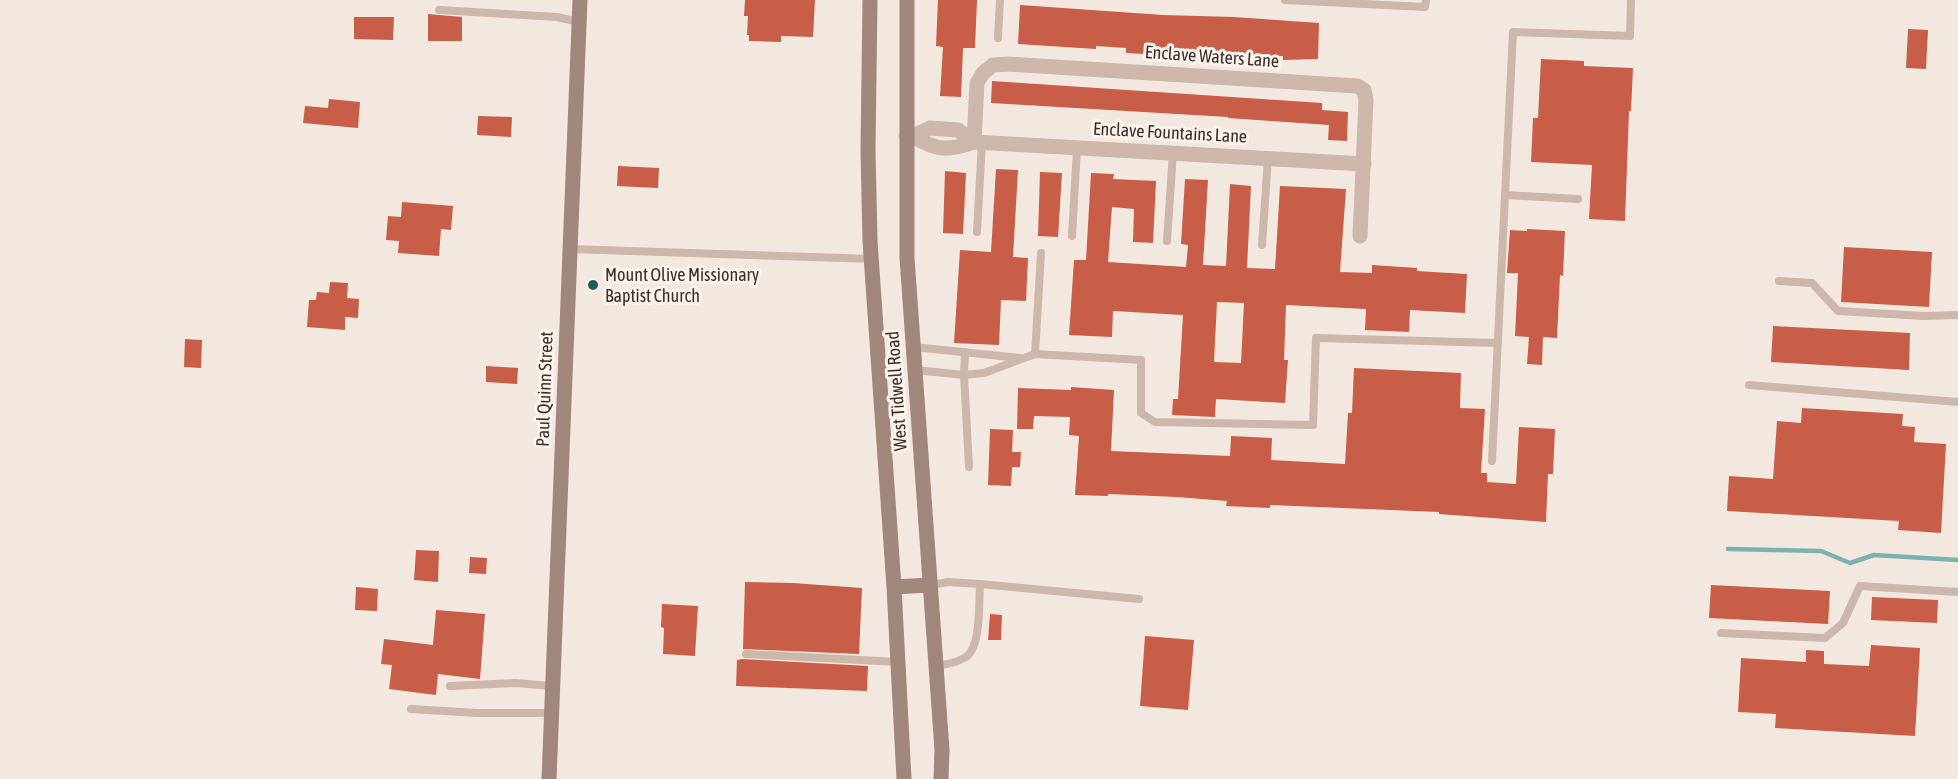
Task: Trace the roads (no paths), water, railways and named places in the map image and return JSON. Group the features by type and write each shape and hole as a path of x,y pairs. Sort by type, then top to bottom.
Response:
{"main road":[{"name":"Paul Quinn Street","path":"549,779 580,0"},
{"name":"West Tidwell Road","path":"870,0 868,150 871,259 894,587 904,779"},
{"name":"West Tidwell Road","path":"907,0 910,136 907,258 942,750 942,779"},
{"path":"894,587 930,585"}],"street":[{"name":"Enclave Waters Lane","path":"978,142 977,83 983,73 993,65 1019,64 1357,86 1364,90 1366,100 1360,236"},
{"path":"910,136 930,128 943,129"},
{"name":"Enclave Fountains Lane","path":"943,129 958,130 978,142"},
{"path":"910,136 929,147 942,148"},
{"name":"Enclave Fountains Lane","path":"942,148 957,148 978,142 1364,164"}],"lane":[{"path":"998,38 1000,0"},
{"path":"1285,0 1425,7 1426,0"},
{"path":"1492,461 1514,32 1630,36 1631,0"},
{"path":"439,10 556,17 579,22"},
{"path":"942,148 943,129"},
{"path":"977,232 978,142"},
{"path":"1072,236 1077,147"},
{"path":"1167,241 1173,153"},
{"path":"1262,245 1268,158"},
{"path":"1505,195 1578,199"},
{"path":"570,249 871,259"},
{"path":"1035,354 1041,253"},
{"path":"1779,281 1812,283 1838,311 1924,316 1958,315"},
{"path":"915,370 964,375 998,369 1020,358 1035,354 1142,360 1141,413 1155,422 1313,425 1316,338 1498,343"},
{"path":"914,347 1020,358"},
{"path":"965,352 969,467"},
{"path":"1749,385 1958,402"},
{"path":"930,585 948,582 1139,599"},
{"path":"935,667 958,662 969,656 974,647 977,635 980,585"},
{"path":"1721,633 1825,638 1842,622 1860,586 1958,592"},
{"path":"746,654 898,662"},
{"path":"450,686 515,683 552,686"},
{"path":"411,709 478,713 551,713"}],"waterway":[{"path":"1728,549 1821,551 1850,563 1874,555 1958,560"}],"place":[{"name":"Mount Olive Missionary Baptist Church","path":"593,285"}]}
